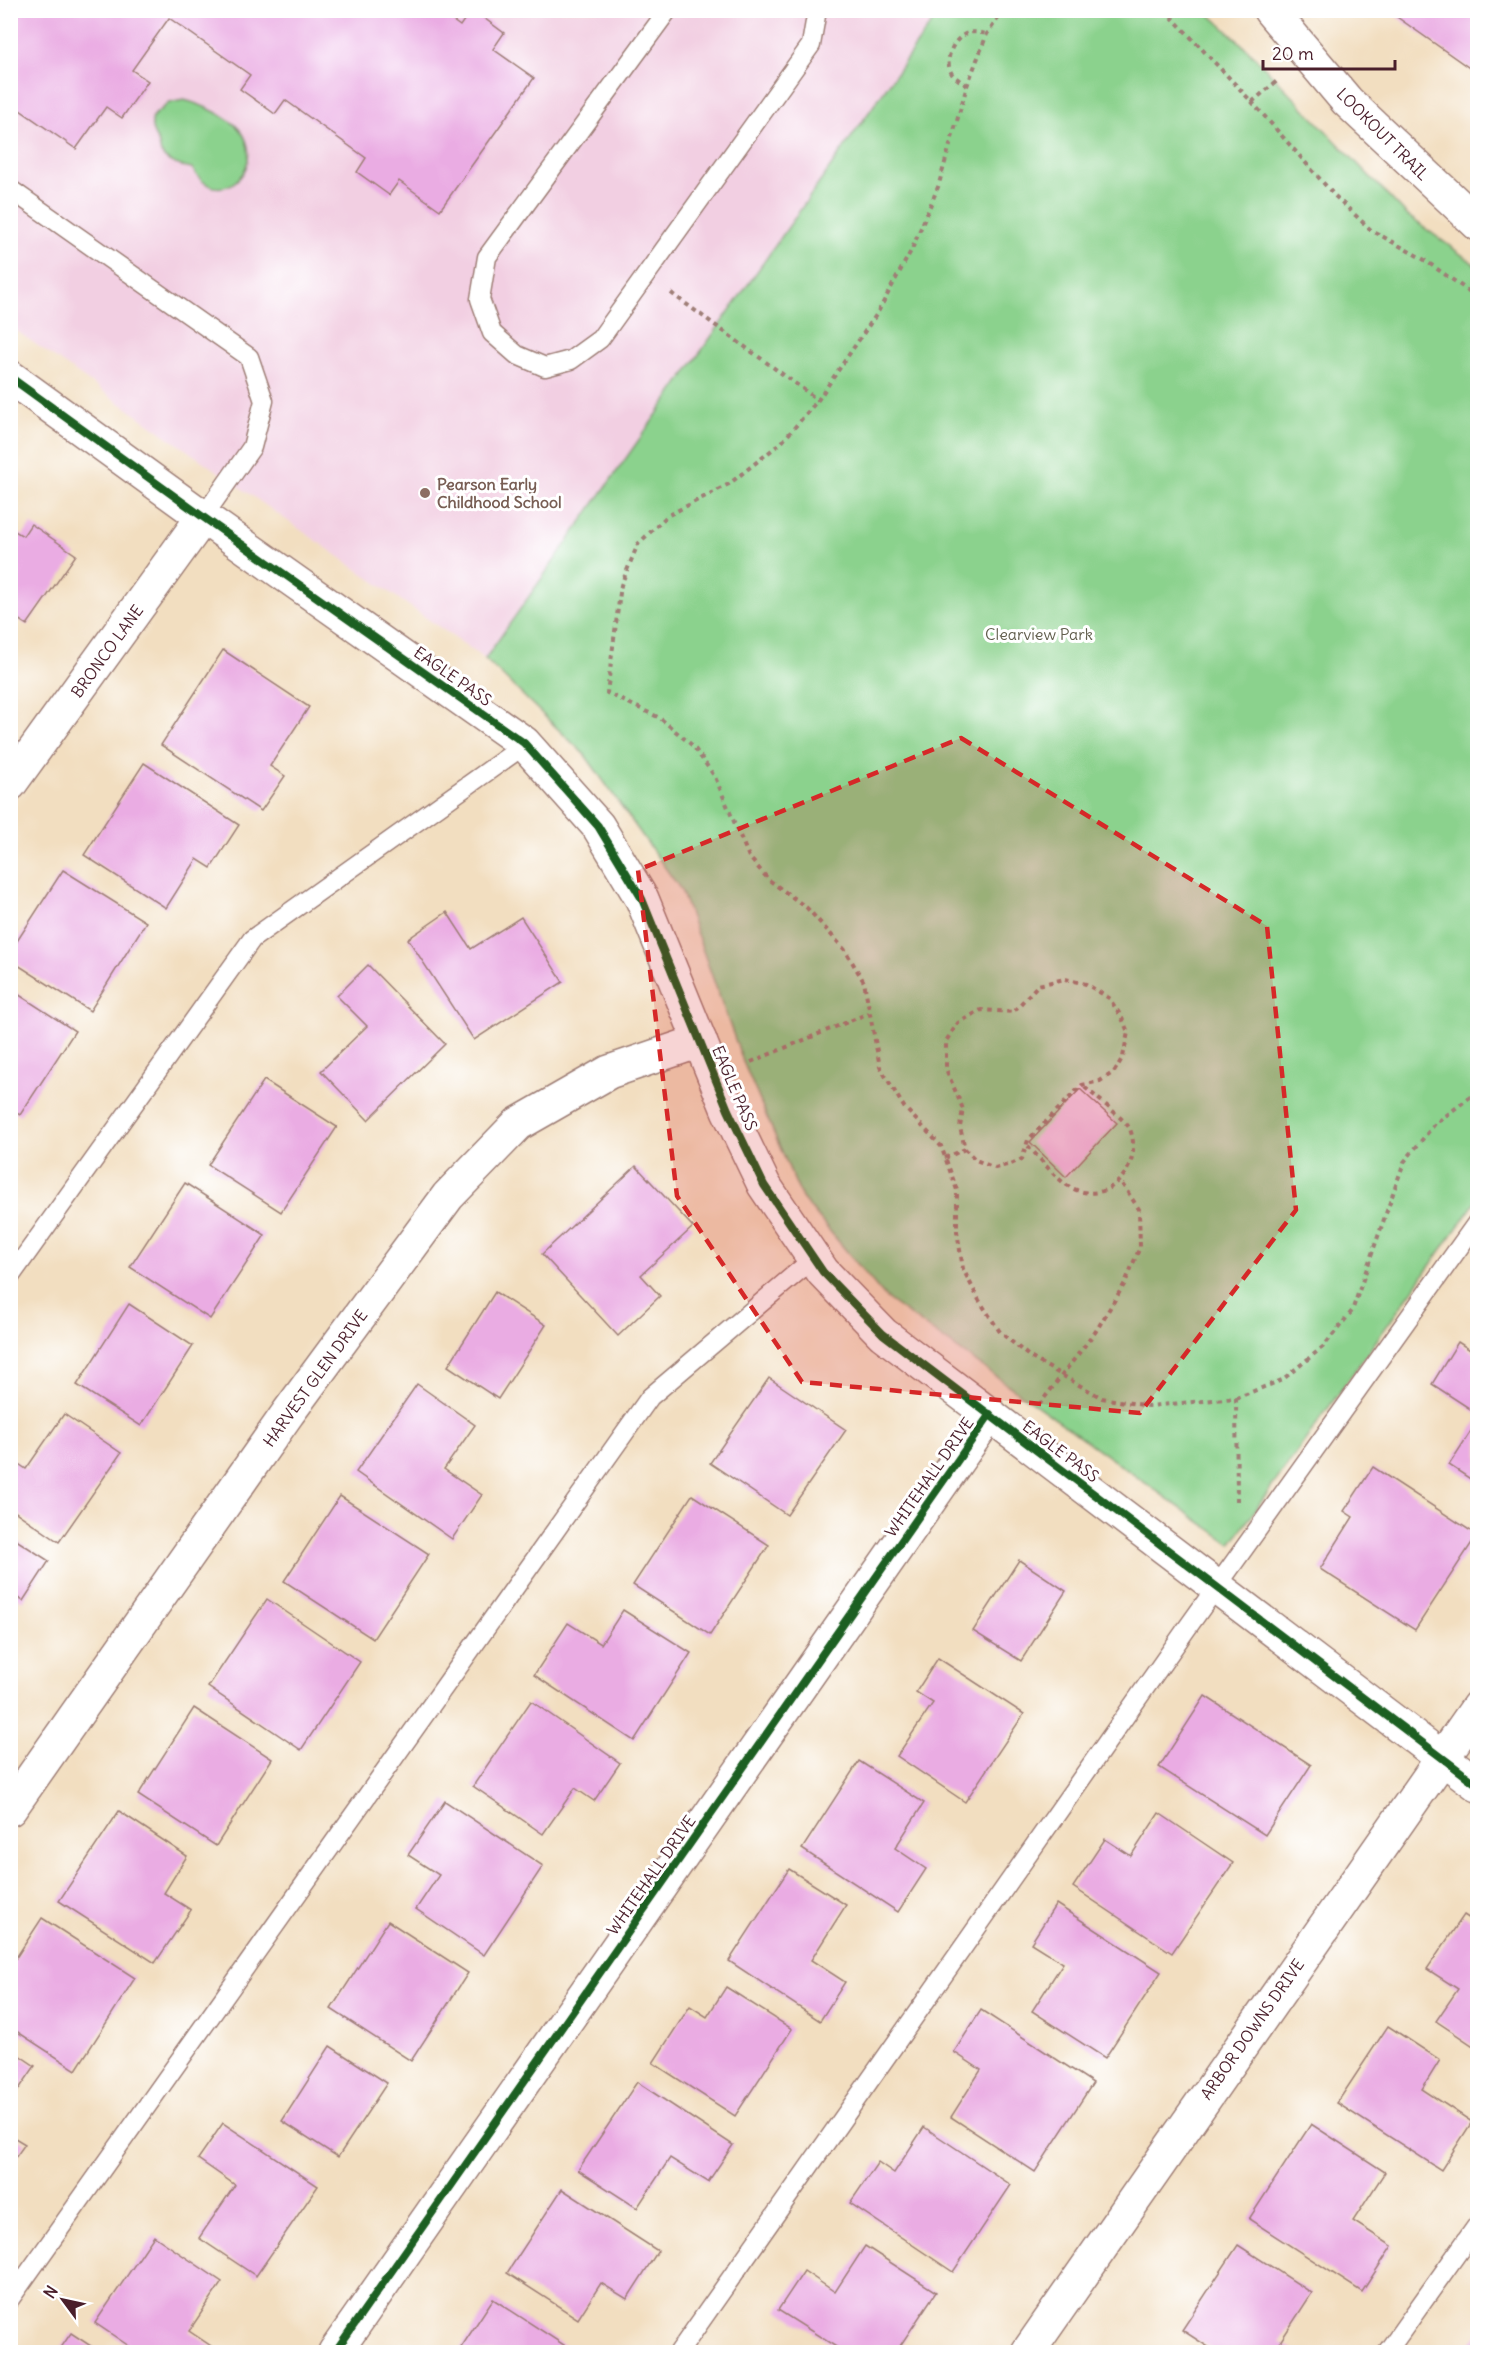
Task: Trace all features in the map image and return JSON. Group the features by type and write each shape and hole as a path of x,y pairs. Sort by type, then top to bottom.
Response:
{"street":[{"name":"LOOKOUT TRAIL","path":"1276,13 1347,101 1478,224"},
{"name":"EAGLE PASS","path":"10,377 526,744 598,826 642,899 728,1110 764,1185 823,1272 883,1334 1478,1785"},
{"name":"BRONCO LANE","path":"16,764 204,517"},
{"name":"HARVEST GLEN DRIVE","path":"10,1809 288,1413 448,1196 518,1124 609,1072 700,1041"},
{"name":"WHITEHALL DRIVE","path":"335,2352 990,1414"},
{"name":"ARBOR DOWNS DRIVE","path":"1028,2352 1478,1707"}],"lane":[{"path":"668,10 487,258 480,298 492,333 517,355 545,367 571,360 600,339 812,45 817,10"},
{"path":"10,189 249,357 264,401 252,447 204,517"},
{"path":"10,1277 252,939 526,744"},
{"path":"679,2352 1217,1586 1478,1221"},
{"path":"10,2299 650,1397 814,1258"},
{"path":"1387,2352 1478,2224"}],"path":[{"path":"1004,10 987,34 967,86 938,187 912,249 878,312 818,400 782,442 729,484 667,516 638,544 621,585 607,693 660,718 693,746 716,777 749,857 769,880 807,908 845,950 864,982 880,1067 904,1107 941,1146 957,1190 957,1231 963,1269 979,1300 1000,1332 1030,1357 1102,1398 1149,1406 1236,1398 1282,1380 1324,1346 1352,1311 1404,1162 1434,1125 1478,1091"},
{"path":"1165,10 1252,102 1334,195 1371,230 1423,259 1467,290 1478,305"},
{"path":"967,86 952,74 948,60 951,49 959,38 970,32 987,34"},
{"path":"1252,102 1277,81"},
{"path":"693,309 818,400"},
{"path":"1065,979 1086,984 1109,998 1121,1016 1128,1032 1123,1057 1114,1072 1100,1081 1082,1085 1028,1140 1028,1146 1022,1158 996,1168 976,1160 965,1149 960,1127 963,1109 946,1069 946,1041 958,1023 981,1010 1013,1012 1038,986 1065,979"},
{"path":"745,1064 869,1013"},
{"path":"1028,1146 1072,1188 1090,1192 1107,1189 1120,1181 1132,1165 1133,1144 1130,1127 1082,1085"},
{"path":"945,1158 965,1149"},
{"path":"1035,1410 1096,1331 1125,1283 1140,1247 1138,1209 1120,1181"},
{"path":"1236,1398 1237,1504"}],"highlighted area":[{"path":"961,738 1267,926 1296,1210 1140,1413 802,1382 677,1196 638,870"}],"shaded area":[{"name":"Pearson Early Childhood School","path":"11,11 940,11 485,659 11,327"}],"green space":[{"name":"Clearview Park","path":"940,11 1206,11 1247,49 1407,215 1477,266 1477,1200 1231,1544 886,1298 802,1198 744,1064 681,890 585,755 485,659"},
{"path":"184,100 208,108 224,117 243,134 248,148 248,161 243,173 235,182 225,187 214,187 202,181 192,168 171,162 161,153 152,128 153,116 169,103"}],"building":[{"path":"10,10 438,10 460,26 473,10 504,33 493,49 534,78 440,210 399,181 389,195 357,172 366,158 285,100 275,114 240,89 250,75 169,18 132,70 148,81 122,118 106,107 76,149 10,103"},
{"path":"1401,10 1478,10 1478,74 1397,17"},
{"path":"31,524 76,555 27,625 10,614 10,528 23,536"},
{"path":"223,650 309,707 270,766 285,776 261,811 161,745"},
{"path":"144,763 239,825 211,868 197,859 166,908 84,855"},
{"path":"63,870 146,922 90,1011 10,960 10,952"},
{"path":"447,912 471,949 521,917 563,982 474,1040 408,939"},
{"path":"368,965 445,1044 368,1120 321,1071 367,1026 337,996"},
{"path":"10,989 75,1031 20,1115 10,1109"},
{"path":"264,1080 337,1127 281,1212 208,1165"},
{"path":"1080,1089 1117,1123 1066,1177 1030,1142"},
{"path":"636,1166 693,1227 641,1275 660,1296 618,1336 542,1254"},
{"path":"185,1183 265,1235 210,1319 130,1267"},
{"path":"495,1292 546,1325 498,1399 448,1366"},
{"path":"129,1304 193,1346 141,1426 77,1385"},
{"path":"1458,1342 1478,1355 1478,1414 1432,1384"},
{"path":"769,1378 846,1430 787,1515 710,1463"},
{"path":"417,1384 475,1425 444,1469 482,1495 452,1539 356,1472"},
{"path":"64,1414 121,1453 59,1542 10,1508 10,1458 26,1469"},
{"path":"1478,1420 1478,1484 1449,1465"},
{"path":"1373,1467 1477,1535 1415,1630 1320,1569 1353,1517 1344,1511"},
{"path":"692,1495 769,1545 710,1635 633,1585"},
{"path":"340,1496 429,1554 373,1639 284,1581"},
{"path":"10,1536 49,1561 23,1601 10,1593"},
{"path":"1019,1560 1066,1591 1021,1661 973,1631"},
{"path":"267,1599 360,1662 301,1750 208,1687"},
{"path":"623,1610 691,1653 634,1741 534,1675 568,1623 601,1644"},
{"path":"938,1658 1024,1714 965,1802 897,1756 933,1703 916,1692"},
{"path":"1205,1696 1311,1765 1265,1835 1159,1767"},
{"path":"531,1701 620,1763 594,1801 575,1788 543,1834 473,1786"},
{"path":"194,1708 272,1759 216,1846 138,1795"},
{"path":"859,1761 924,1803 895,1848 926,1869 898,1912 802,1849"},
{"path":"445,1801 543,1866 484,1955 416,1909 439,1875 408,1855"},
{"path":"119,1811 187,1856 164,1893 191,1910 155,1963 59,1901"},
{"path":"1159,1813 1233,1863 1172,1953 1073,1887 1105,1839 1131,1856"},
{"path":"789,1869 846,1905 811,1960 845,1982 820,2021 729,1961"},
{"path":"1056,1904 1161,1972 1105,2058 1032,2011 1063,1963 1031,1943"},
{"path":"1464,1915 1478,1924 1478,2049 1436,2021 1458,1989 1427,1969"},
{"path":"42,1918 135,1978 76,2070 10,2027 10,1967"},
{"path":"388,1921 468,1973 411,2061 331,2009"},
{"path":"726,1987 792,2029 735,2116 653,2063 690,2006 707,2017"},
{"path":"981,2010 1093,2083 1035,2172 951,2117 981,2070 954,2052"},
{"path":"1388,2026 1440,2060 1422,2089 1472,2122 1441,2170 1337,2103"},
{"path":"330,2046 387,2083 338,2157 282,2121"},
{"path":"10,2049 35,2066 10,2102"},
{"path":"637,2082 733,2145 708,2182 670,2158 637,2208 578,2170"},
{"path":"223,2123 318,2186 256,2276 199,2238 235,2185 198,2159"},
{"path":"1311,2124 1385,2172 1353,2221 1392,2246 1362,2292 1249,2219"},
{"path":"924,2127 1011,2185 953,2272 850,2203 878,2162 894,2173"},
{"path":"10,2135 25,2144 10,2165"},
{"path":"562,2189 658,2251 627,2299 601,2283 578,2319 507,2273"},
{"path":"154,2236 222,2282 189,2331 211,2346 206,2352 138,2352 95,2323"},
{"path":"1238,2245 1312,2293 1280,2342 1297,2352 1216,2352 1182,2330"},
{"path":"865,2246 936,2292 896,2352 844,2352 778,2310 804,2271 835,2292"},
{"path":"493,2299 567,2347 564,2352 458,2352"},
{"path":"71,2333 100,2352 58,2352"},
{"path":"1478,2333 1478,2352 1465,2352"}],"cycle path":[{"path":"10,377 203,517 524,743 598,826 642,899 728,1110 764,1185 823,1272 883,1334 1478,1785"},
{"path":"335,2352 990,1414"}],"place":[{"name":"Pearson Early Childhood School","path":"425,493"}]}
